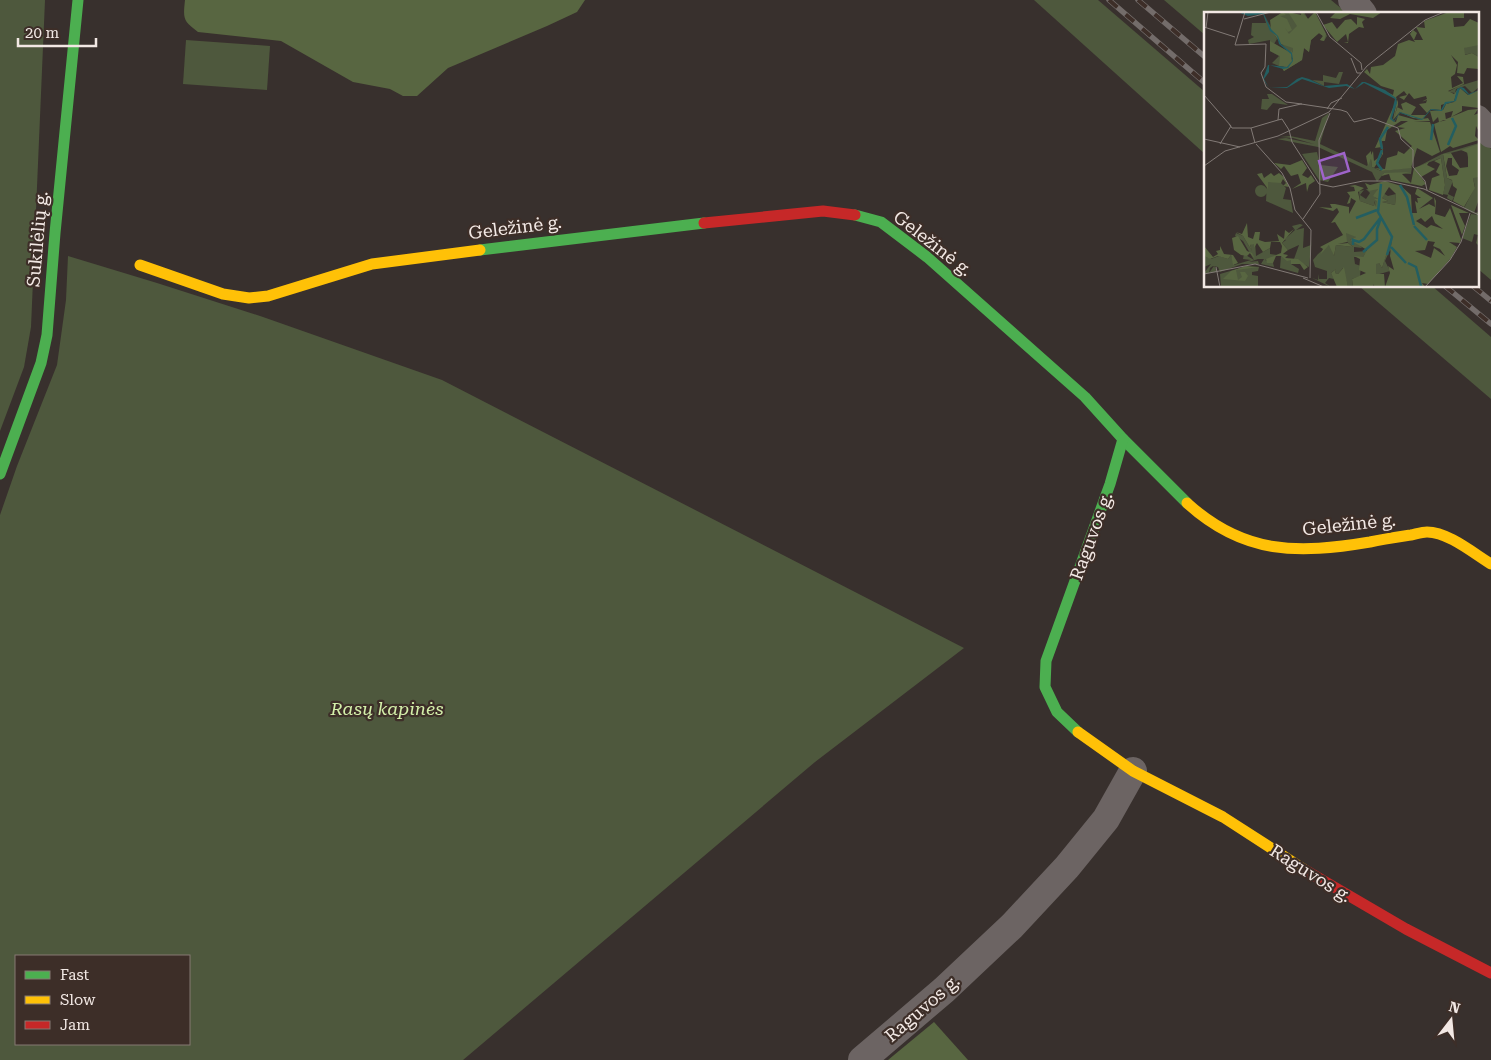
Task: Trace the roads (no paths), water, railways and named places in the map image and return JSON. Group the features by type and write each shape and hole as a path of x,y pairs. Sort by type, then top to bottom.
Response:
{"street":[{"name":"Sukilėlių g.","path":"0,474 41,363 47,335 78,0"},
{"path":"1352,0 1361,12"},
{"path":"1478,120 1491,134"},
{"name":"Geležinė g.","path":"140,265 223,294 249,298 268,296 382,262 550,240 750,218 823,211 855,215 881,222 927,257 1085,397 1123,439 1199,514 1229,534 1264,546 1302,549 1334,548 1427,532 1448,537 1491,564"},
{"name":"Raguvos g.","path":"1123,439 1110,484 1046,661 1045,687 1057,712 1075,730 1133,771 1222,817 1324,882 1406,929 1491,973"},
{"name":"Raguvos g.","path":"862,1060 944,990 1018,920 1067,867 1106,818 1133,771"}],"railway":[{"path":"1109,0 1204,82"},
{"path":"1138,0 1204,56"},
{"path":"1447,288 1491,324"},
{"path":"1475,288 1491,301"}],"park label":[{"name":"Rasų kapinės","path":"387,708"}]}
